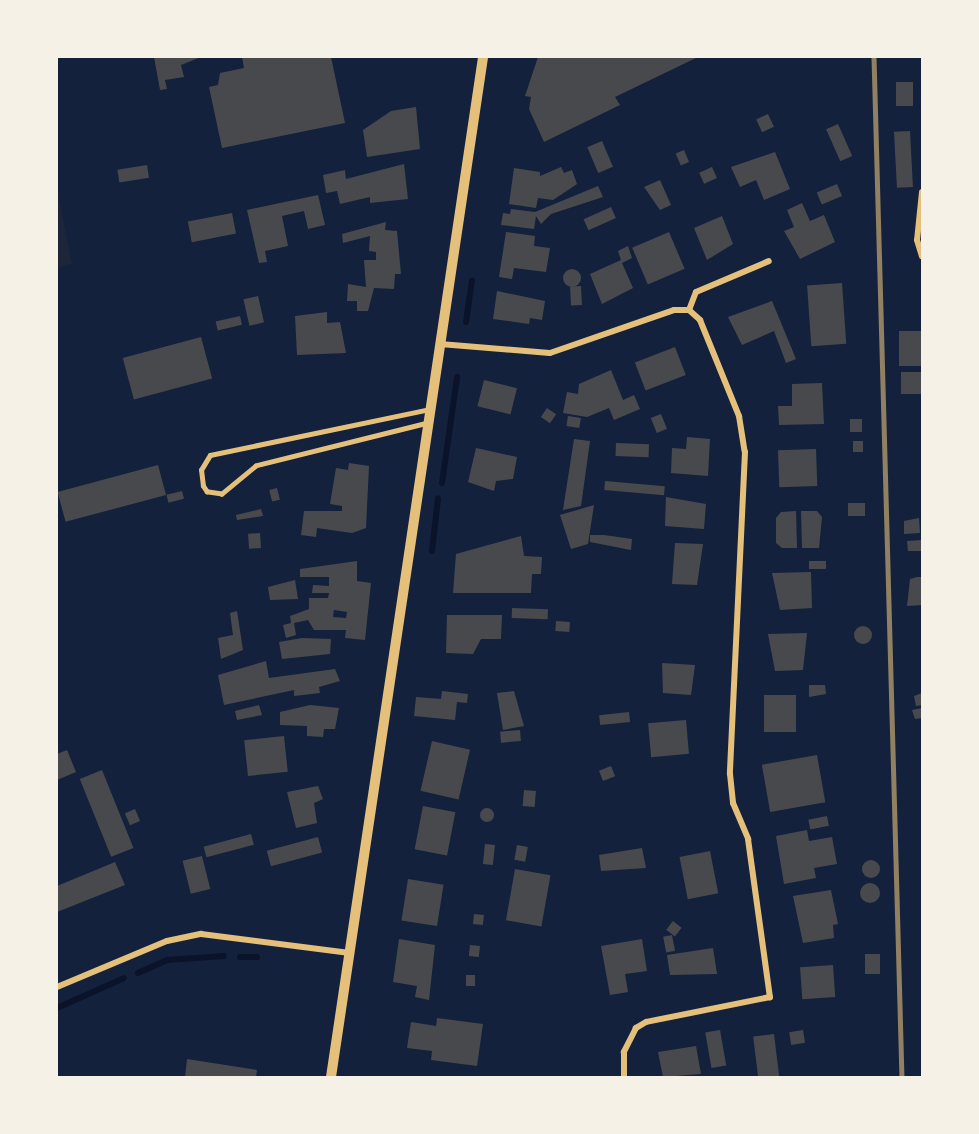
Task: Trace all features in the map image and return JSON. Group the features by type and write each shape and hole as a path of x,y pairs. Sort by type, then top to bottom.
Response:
{"street":[{"path":"331,1077 483,57"},
{"path":"922,192 917,240 922,256"},
{"path":"689,310 696,292 769,261"},
{"path":"440,344 550,353 674,310 689,310 700,320 743,433 730,774 732,803 748,839 772,987 770,997 759,1002 645,1022 636,1028 624,1052 624,1077"},
{"path":"57,987 166,941 201,934 350,953"}],"lane":[{"path":"428,423 256,466 222,494 207,492 203,486 201,470 210,455 430,409"}],"shaded area":[{"path":"57,189 72,264 57,268"}],"building":[{"path":"154,57 201,57 181,65 184,77 165,80 167,89 160,90"},
{"path":"242,57 331,57 345,123 222,148 209,87 218,85 220,73 244,68"},
{"path":"538,57 698,57 615,97 620,105 544,142 529,109 531,97 525,96"},
{"path":"896,82 913,82 913,106 896,106"},
{"path":"416,107 420,149 367,157 363,130 391,111"},
{"path":"768,114 774,127 762,132 756,119"},
{"path":"838,124 852,156 840,161 826,129"},
{"path":"910,131 913,187 897,188 894,132"},
{"path":"602,141 613,167 598,173 587,147"},
{"path":"684,150 689,162 681,165 676,154"},
{"path":"775,152 790,189 764,200 756,180 740,187 731,167"},
{"path":"404,164 408,199 370,203 370,197 340,204 337,191 326,193 323,175 345,170 346,179"},
{"path":"147,165 149,178 119,183 117,170"},
{"path":"561,167 564,173 572,170 577,184 553,200 538,198 536,208 509,204 514,168 540,172 540,176"},
{"path":"712,167 717,178 704,184 699,173"},
{"path":"660,180 671,205 660,210 644,187"},
{"path":"837,184 842,196 822,205 817,193"},
{"path":"598,186 603,197 551,214 541,224 536,216 534,229 501,225 503,213 510,214 511,209 535,212"},
{"path":"318,195 325,225 308,229 304,211 282,216 288,246 265,251 267,262 259,263 247,210"},
{"path":"802,203 810,221 824,215 835,242 800,259 784,231 794,227 787,210"},
{"path":"611,207 616,218 588,230 584,219"},
{"path":"232,213 236,234 192,242 188,222"},
{"path":"722,216 733,244 707,260 694,228"},
{"path":"386,222 385,230 397,231 401,274 395,274 394,289 374,288 368,311 357,311 357,301 347,301 348,284 366,287 364,260 376,260 376,252 369,251 370,236 343,243 342,234"},
{"path":"506,232 535,236 534,246 550,248 546,272 514,268 512,279 499,277"},
{"path":"669,232 685,269 648,284 632,248"},
{"path":"628,246 632,258 622,263 633,288 602,304 590,274 621,260 618,251"},
{"path":"572,269 578,272 581,278 578,284 572,287 566,284 563,278 566,272"},
{"path":"842,283 846,344 811,346 807,285"},
{"path":"581,286 582,305 571,306 570,287"},
{"path":"497,291 545,301 542,320 530,318 529,324 493,319"},
{"path":"258,296 264,322 249,326 243,299"},
{"path":"772,301 796,359 786,363 774,331 742,345 728,317"},
{"path":"327,312 327,323 340,322 346,353 297,355 295,316"},
{"path":"240,316 242,325 218,330 216,322"},
{"path":"899,331 922,331 922,366 899,366"},
{"path":"201,337 212,379 134,399 123,358"},
{"path":"675,347 686,375 646,390 635,362"},
{"path":"611,370 623,400 634,395 640,409 614,420 609,408 587,417 563,413 567,392 578,394 579,384"},
{"path":"901,372 922,372 922,394 901,394"},
{"path":"484,380 517,388 510,414 477,406"},
{"path":"822,383 824,424 779,425 778,406 792,406 792,384"},
{"path":"547,408 556,414 550,423 541,417"},
{"path":"661,414 667,429 657,433 651,418"},
{"path":"568,416 581,418 579,428 566,426"},
{"path":"850,419 862,419 862,432 850,432"},
{"path":"687,437 710,439 708,476 671,473 672,448 686,449"},
{"path":"574,439 590,441 581,506 563,510"},
{"path":"853,441 863,441 863,452 853,452"},
{"path":"616,443 649,444 649,457 616,456"},
{"path":"476,448 517,457 513,479 496,481 494,491 468,482"},
{"path":"816,449 817,486 779,487 778,450"},
{"path":"349,463 369,466 366,528 352,533 317,528 316,537 301,535 304,511 342,511 342,506 330,504 336,468 348,470"},
{"path":"158,465 166,495 66,522 58,492"},
{"path":"605,481 665,486 664,495 604,490"},
{"path":"277,488 280,500 272,502 269,490"},
{"path":"182,491 184,499 168,503 166,495"},
{"path":"666,497 706,504 704,529 665,526"},
{"path":"848,503 865,503 865,516 848,516"},
{"path":"594,505 588,544 571,549 560,515"},
{"path":"261,509 263,516 237,520 236,515"},
{"path":"796,511 797,548 782,548 776,543 776,518 781,512"},
{"path":"801,511 817,511 822,517 819,548 802,548"},
{"path":"919,518 920,533 904,534 904,521"},
{"path":"260,533 261,548 249,549 248,534"},
{"path":"590,535 632,539 631,550 590,542"},
{"path":"521,536 524,556 542,557 541,574 532,574 531,593 453,593 456,554"},
{"path":"922,540 922,551 908,551 907,541"},
{"path":"675,543 703,544 697,585 672,584"},
{"path":"357,561 357,581 371,583 365,640 345,638 346,630 314,630 308,620 294,623 296,635 286,638 283,625 291,623 290,616 309,609 309,598 328,598 329,593 312,593 313,585 329,586 329,577 300,577 300,569","holes":["334,610 347,612 346,618 333,617"]},
{"path":"809,561 826,561 826,569 809,569"},
{"path":"811,572 812,608 780,610 772,573"},
{"path":"922,577 922,605 907,606 910,579"},
{"path":"295,580 298,599 270,600 268,587"},
{"path":"512,608 548,609 548,619 512,618"},
{"path":"237,611 243,650 221,659 218,638 233,635 230,613"},
{"path":"447,615 502,615 501,639 481,639 473,654 446,653"},
{"path":"556,621 570,622 569,632 555,631"},
{"path":"863,626 869,629 872,635 869,641 863,644 857,641 854,635 857,629"},
{"path":"807,633 803,670 775,671 768,634"},
{"path":"302,638 331,639 330,654 282,659 279,642"},
{"path":"266,661 269,678 335,669 340,681 319,687 320,693 294,696 294,690 224,705 218,675"},
{"path":"662,663 695,665 691,695 663,693"},
{"path":"809,685 825,685 826,694 809,697"},
{"path":"442,691 468,694 467,703 457,702 455,720 414,716 416,697 441,699"},
{"path":"514,691 524,726 503,730 497,693"},
{"path":"922,693 922,705 916,706 914,696"},
{"path":"764,695 796,695 796,732 764,732"},
{"path":"259,705 262,715 237,720 235,711"},
{"path":"310,705 339,708 335,729 324,729 323,737 307,736 307,726 280,725 280,712"},
{"path":"922,708 922,718 915,719 912,710"},
{"path":"629,712 630,722 600,725 599,715"},
{"path":"686,720 689,754 651,757 648,723"},
{"path":"520,730 521,741 501,743 500,732"},
{"path":"284,736 288,772 248,776 244,740"},
{"path":"432,741 470,750 459,799 421,791"},
{"path":"67,750 76,772 57,780 57,754"},
{"path":"817,755 825,802 770,812 762,765"},
{"path":"611,766 615,776 603,781 599,771"},
{"path":"102,770 133,848 111,857 80,779"},
{"path":"318,786 323,799 314,803 317,823 296,828 287,792"},
{"path":"524,790 536,791 535,807 523,806"},
{"path":"423,806 455,812 447,855 415,849"},
{"path":"487,808 492,810 494,815 492,820 487,822 482,820 480,815 482,810"},
{"path":"135,809 140,821 130,825 125,813"},
{"path":"827,816 829,826 810,829 808,820"},
{"path":"807,830 809,841 832,837 837,864 814,868 816,878 784,884 776,836"},
{"path":"251,834 254,845 207,857 204,847"},
{"path":"318,837 322,852 271,866 267,851"},
{"path":"485,844 495,845 493,865 483,864"},
{"path":"517,845 528,847 525,862 514,860"},
{"path":"642,848 646,868 601,871 599,855"},
{"path":"710,851 718,893 688,899 680,857"},
{"path":"202,856 210,889 191,894 183,861"},
{"path":"871,860 879,865 880,869 875,877 871,878 863,873 862,869 867,861"},
{"path":"115,862 125,885 57,912 57,886"},
{"path":"515,869 550,875 541,926 506,920"},
{"path":"408,879 444,885 437,926 401,920"},
{"path":"870,883 877,886 880,893 877,900 870,903 863,900 860,893 863,886"},
{"path":"831,890 838,924 833,925 834,938 803,943 793,896"},
{"path":"474,914 484,915 483,925 473,924"},
{"path":"673,921 682,928 675,936 666,930"},
{"path":"672,935 675,951 666,952 663,937"},
{"path":"399,939 435,945 429,1000 415,997 417,986 393,982"},
{"path":"642,939 647,971 625,974 628,992 610,995 601,946"},
{"path":"470,945 480,946 479,957 469,956"},
{"path":"713,948 717,974 670,975 667,955"},
{"path":"865,954 880,954 880,974 865,974"},
{"path":"833,965 835,997 802,999 800,967"},
{"path":"466,975 475,975 475,986 466,986"},
{"path":"437,1018 483,1024 477,1066 431,1060 432,1051 407,1048 411,1022 436,1026"},
{"path":"720,1030 726,1065 711,1068 705,1033"},
{"path":"803,1030 805,1043 791,1045 789,1032"},
{"path":"774,1034 779,1077 758,1077 753,1037"},
{"path":"696,1046 701,1074 663,1077 658,1052"},
{"path":"187,1059 257,1070 256,1077 185,1077"}],"waterway":[{"path":"466,322 472,280"},
{"path":"442,483 457,377"},
{"path":"432,551 438,498"},
{"path":"138,973 167,960 224,956"},
{"path":"240,957 257,957"},
{"path":"57,1008 124,978"}],"railway":[{"path":"874,57 902,1077"}]}
